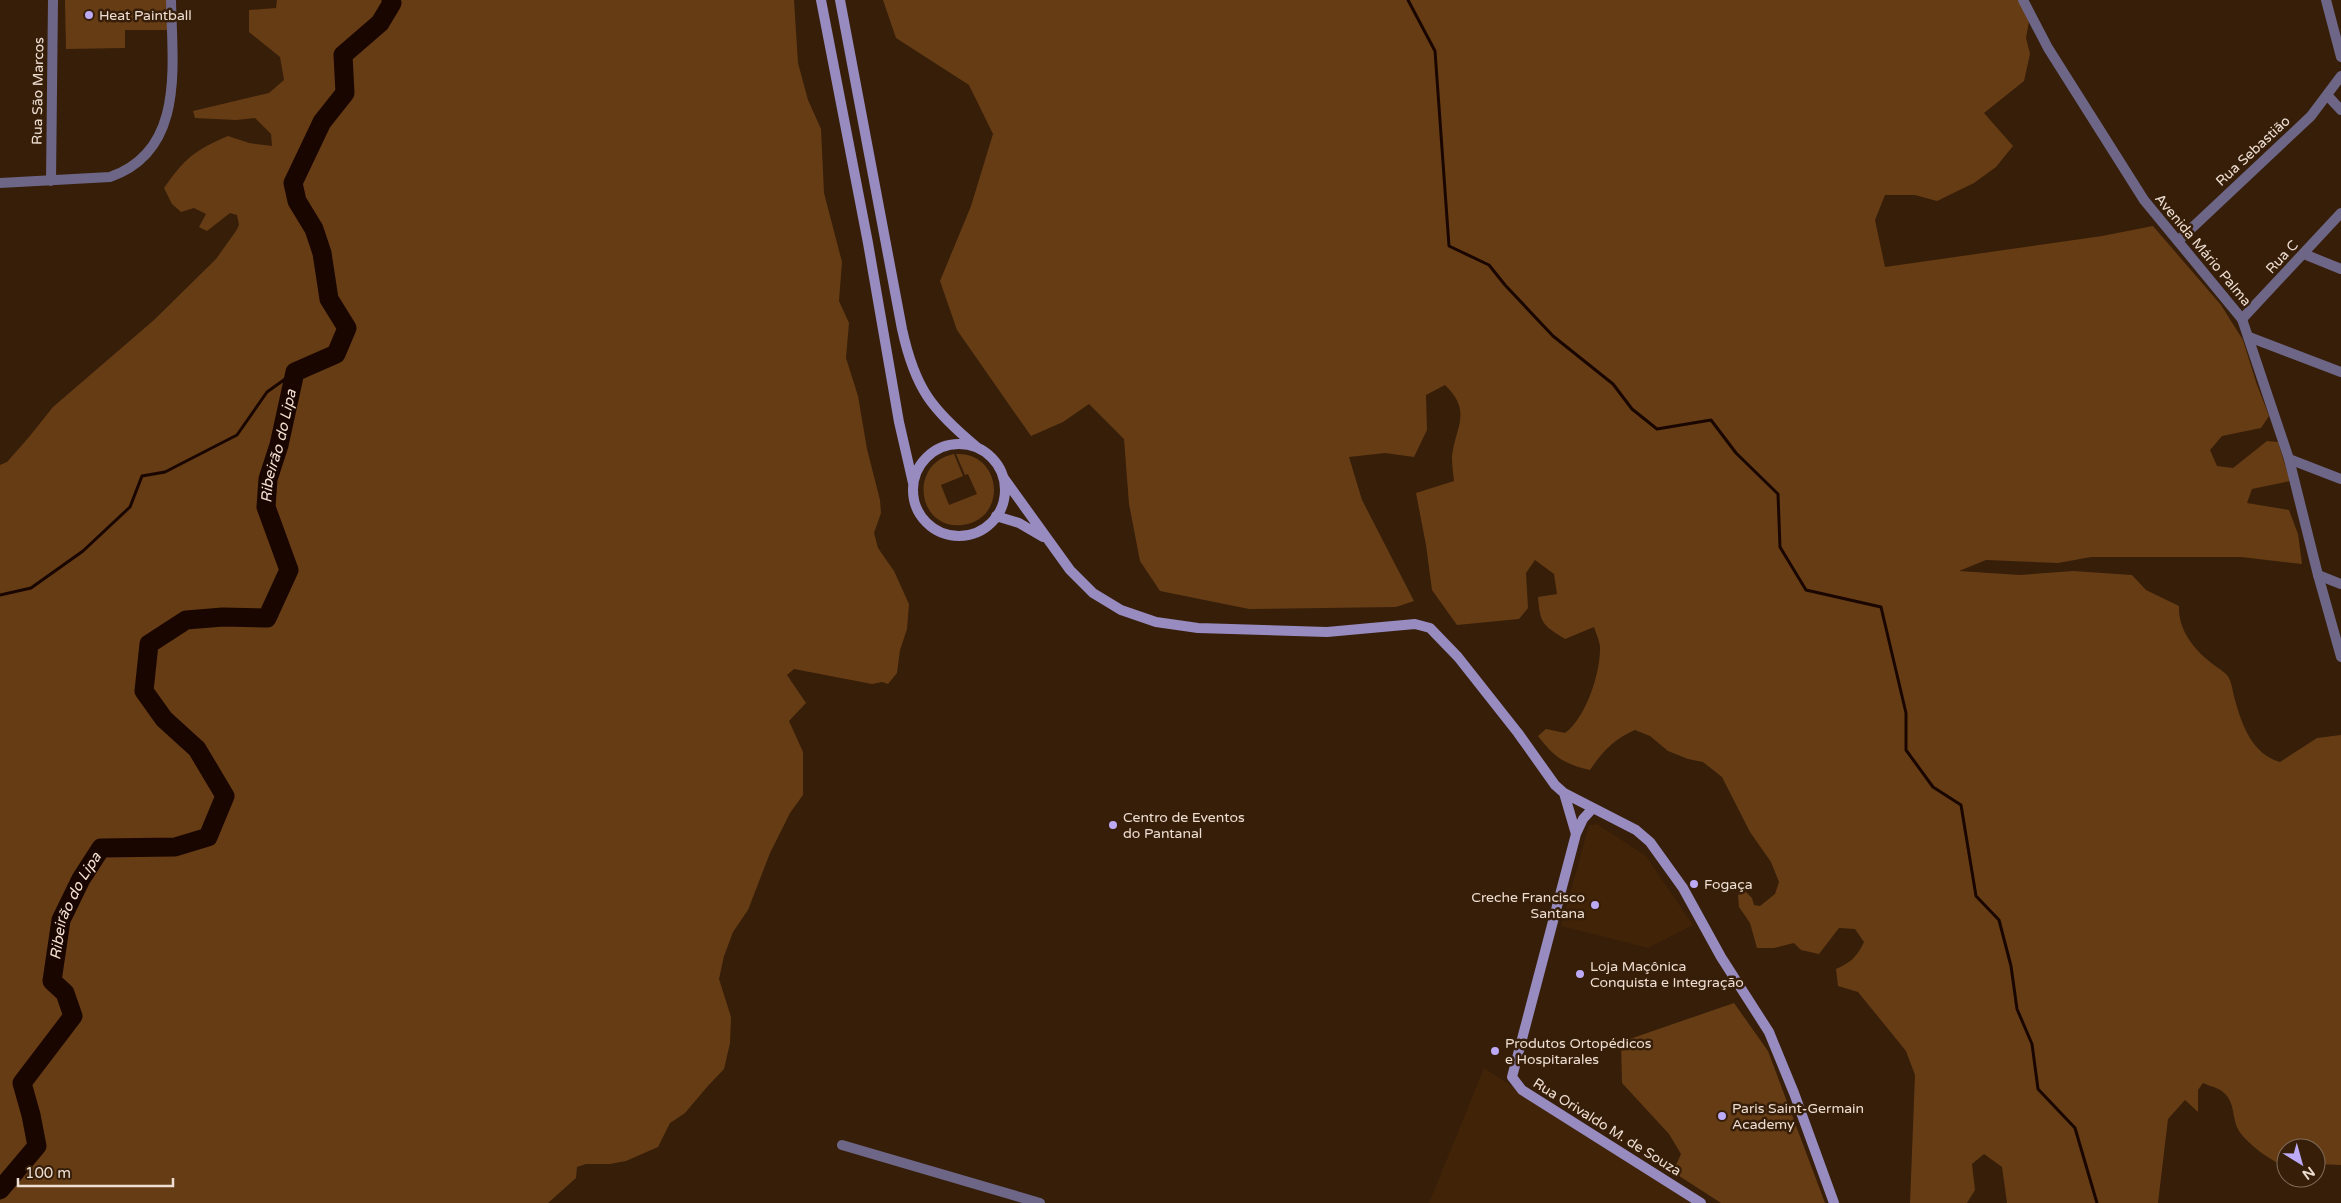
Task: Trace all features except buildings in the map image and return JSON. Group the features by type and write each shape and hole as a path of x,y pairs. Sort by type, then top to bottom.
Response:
{"main road":[{"path":"821,0 868,242 899,422 913,483 913,496 920,515 930,527 944,534 960,536 976,533 989,525 1004,500 1003,478"},
{"path":"840,0 910,361 918,381 933,406 953,427 995,461 1003,478 1070,570 1093,593 1120,610 1156,622 1198,628 1327,632 1415,624 1430,628 1458,657 1518,733 1555,785 1564,794 1627,825 1643,836 1683,888 1721,957 1769,1032 1834,1203"},
{"path":"913,483 921,464 937,450 957,444 978,448"},
{"path":"996,516 1019,523 1046,539"},
{"path":"1564,794 1576,834"},
{"name":"Rua Orivaldo M. de Souza","path":"1593,808 1583,819 1576,834 1512,1077 1522,1090 1701,1203"}],"street":[{"name":"Rua São Marcos","path":"51,181 53,0"},
{"path":"0,183 110,177 125,172 137,163 153,146 164,128 170,105 172,77 171,0"},
{"name":"Avenida Mário Palma","path":"2023,0 2048,48 2138,192 2242,319 2288,459 2341,657"},
{"path":"2326,0 2341,57"},
{"name":"Rua Sebastião","path":"2178,241 2311,116 2341,76"},
{"path":"2326,95 2341,110"},
{"name":"Rua C","path":"2242,319 2341,213"},
{"path":"2304,254 2341,269"},
{"path":"2249,338 2341,372"},
{"path":"2288,459 2341,479"},
{"path":"2318,575 2341,584"},
{"path":"842,1145 1040,1203"}],"shaded area":[{"name":"Heat Paintball","path":"65,0 167,0 167,30 125,30 125,48 66,49"},
{"path":"277,0 794,0 798,63 808,100 821,129 824,193 842,262 839,301 849,323 846,358 858,396 867,449 880,500 881,513 874,533 878,548 894,571 909,604 907,629 900,650 897,673 888,684 882,682 872,684 794,669 787,675 806,703 789,721 803,752 803,795 790,813 770,853 748,910 733,932 724,956 719,979 731,1017 730,1043 724,1069 685,1113 670,1123 658,1147 626,1161 610,1164 586,1164 577,1167 576,1178 548,1203 0,1203 0,465 7,462 53,407 154,320 216,259 236,231 239,225 237,215 230,213 207,231 199,227 206,214 194,208 181,212 172,204 164,188 178,169 192,156 228,136 249,143 272,146 271,134 255,118 236,120 195,118 193,111 269,93 284,80 280,57 249,32 249,10 276,8"},
{"path":"883,0 2019,0 2029,21 2026,38 2030,54 2024,81 1984,113 2013,146 1996,167 1974,183 1937,201 1915,195 1885,195 1875,220 1885,267 2102,236 2153,226 2221,305 2243,340 2269,416 2261,428 2222,436 2210,450 2217,466 2233,468 2267,441 2278,442 2290,481 2252,489 2247,503 2289,510 2298,534 2302,564 2241,557 2091,557 2058,563 1986,560 1959,571 2020,575 2073,571 2132,575 2146,590 2179,606 2181,624 2189,640 2200,653 2228,676 2245,728 2255,745 2262,752 2280,762 2317,738 2341,735 2341,1165 2326,1164 2326,1138 2276,1138 2276,1162 2274,1161 2259,1151 2241,1134 2236,1125 2232,1105 2228,1097 2222,1091 2203,1083 2198,1090 2198,1112 2185,1100 2168,1119 2158,1203 2007,1203 2002,1167 1984,1154 1972,1164 1975,1190 1967,1203 1910,1203 1915,1075 1906,1051 1858,992 1838,986 1836,969 1853,959 1864,942 1855,929 1839,928 1819,954 1801,950 1794,943 1774,948 1757,948 1750,923 1739,907 1738,895 1746,892 1752,898 1754,905 1760,906 1775,894 1779,882 1771,862 1750,832 1722,777 1703,762 1688,759 1668,751 1650,736 1635,730 1621,737 1610,746 1590,770 1560,759 1538,736 1546,729 1565,733 1573,726 1586,706 1591,694 1600,657 1600,646 1594,627 1565,639 1544,623 1540,613 1538,597 1557,594 1554,574 1535,560 1526,573 1528,608 1519,619 1457,625 1432,590 1416,493 1454,481 1452,457 1460,412 1458,403 1445,385 1426,395 1427,430 1414,457 1385,453 1349,457 1362,500 1414,601 1396,607 1249,609 1160,591 1140,561 1129,504 1124,439 1089,404 1063,422 1031,436 957,330 940,281 971,206 993,134 969,85 896,38"},
{"path":"954,454 963,476 941,485 949,505 977,494 968,474 965,475 956,454 972,456 983,464 991,474 994,487 993,500 987,512 977,520 962,525 947,524 935,517 928,507 924,495 924,482 930,470 939,460"},
{"path":"1597,824 1646,856 1693,925 1648,948 1561,926 1589,825"},
{"name":"Paris Saint-Germain Academy","path":"1734,1003 1768,1051 1825,1203 1721,1203 1673,1172 1681,1154 1669,1134 1622,1083 1621,1042"},
{"path":"1484,1068 1683,1197 1693,1203 1429,1203"}],"waterway":[{"name":"Ribeirão do Lipa","path":"0,1190 37,1146 22,1083 73,1016 65,993 52,981 61,920 81,879 101,848 175,847 208,837 225,796 197,749 164,719 144,691 149,644 186,620 223,617 267,618 289,570 266,507 268,479 279,445 295,372 336,354 347,328 329,299 322,253 314,229 297,201 293,183 322,122 345,93 343,55 380,23 392,3 391,0"},
{"path":"1408,0 1435,51 1449,246 1489,265 1505,285 1553,336 1613,384 1632,409 1657,429 1711,420 1736,453 1778,494 1780,547 1806,590 1881,607 1906,713 1906,750 1933,787 1961,805 1976,896 1999,920 2011,966 2017,1009 2032,1044 2038,1089 2075,1128 2097,1203"},
{"path":"0,595 31,588 83,551 130,507 142,476 165,472 237,435 267,392 295,372"}],"place":[{"name":"Heat Paintball","path":"89,15"},
{"name":"Centro de Eventos do Pantanal","path":"1113,825"},
{"name":"Fogaça","path":"1694,884"},
{"name":"Creche Francisco Santana","path":"1595,905"},
{"name":"Loja Maçônica Conquista e Integração","path":"1580,974"},
{"name":"Produtos Ortopédicos e Hospitarales","path":"1495,1051"},
{"name":"Paris Saint-Germain Academy","path":"1722,1116"}]}
